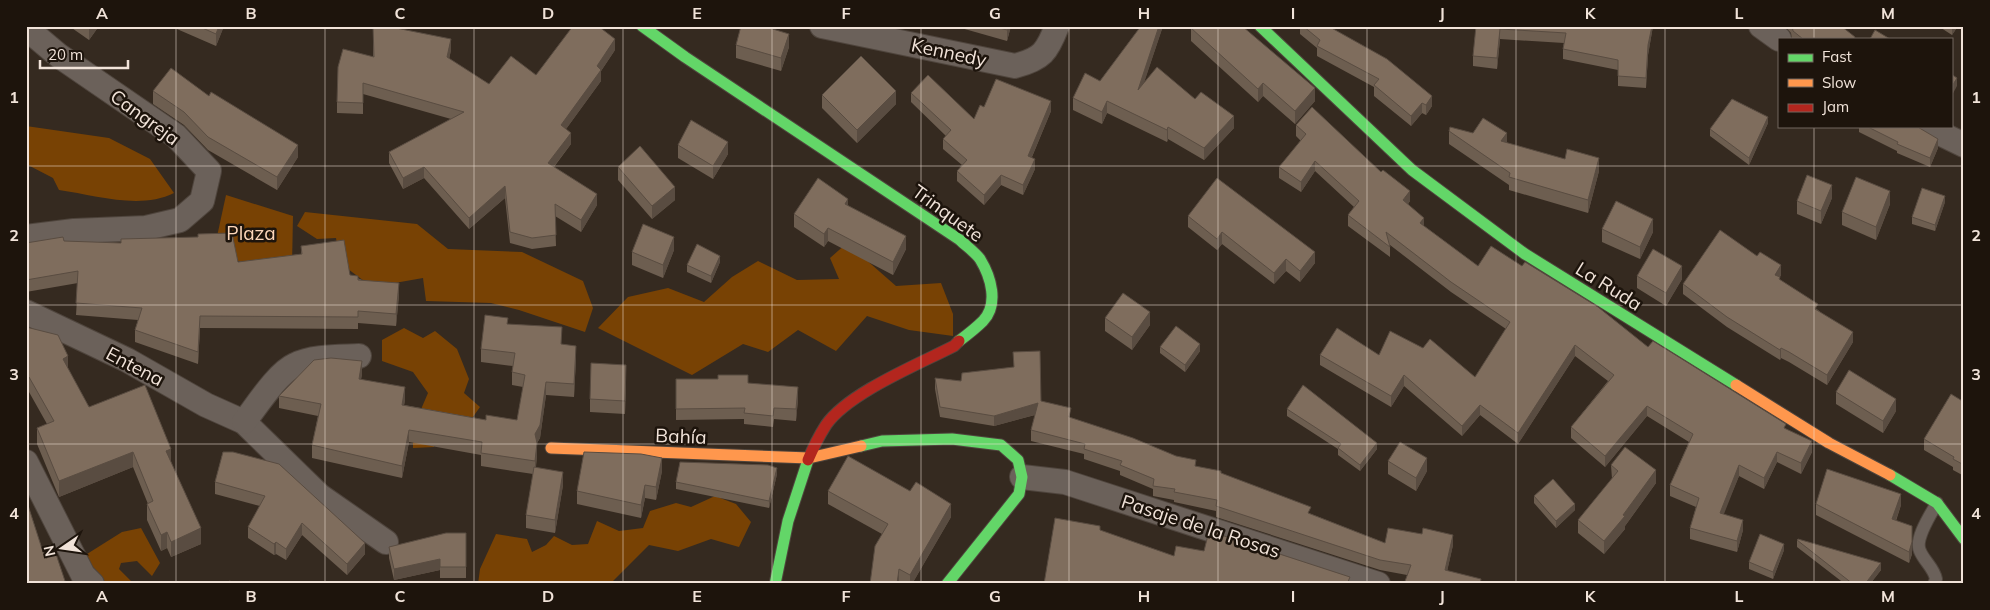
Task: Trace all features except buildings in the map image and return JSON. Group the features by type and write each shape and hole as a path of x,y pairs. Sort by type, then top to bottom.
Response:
{"street":[{"name":"Trinquete","path":"642,26 685,57 960,240 979,258 986,272 992,292 992,306 984,320 954,346 874,386 846,406 827,424 809,458 788,520 775,584"},
{"name":"Kennedy","path":"822,26 1015,66 1032,62 1049,48 1057,26"},
{"name":"La Ruda","path":"1260,26 1412,170 1525,254 1829,443 1878,468 1937,503 1964,540"},
{"path":"1760,26 1778,38"},
{"name":"Cangreja","path":"26,28 58,55 176,136 209,171 202,200 180,220 146,228 74,231 26,237"},
{"path":"1930,128 1964,145"},
{"name":"Entena","path":"26,312 127,360 206,405 244,422 320,496 386,542"},
{"path":"244,422 276,380 294,365 324,358 359,356"},
{"name":"Bahía","path":"551,448 809,458 882,441 952,439 1001,444 1018,460 1022,477"},
{"path":"26,462 82,575 92,584"},
{"path":"947,584 1019,494 1022,477"},
{"name":"Pasaje de la Rosas","path":"1022,477 1065,482 1378,584"}],"lane":[{"path":"1934,584 1935,574 1918,550 1919,540 1937,503"}],"green space":[{"path":"26,126 109,138 150,159 174,193 161,198 132,201 102,198 59,190 53,178 26,164"},
{"name":"Plaza","path":"226,195 293,216 292,266 242,262 213,255"},
{"path":"305,212 417,224 448,249 522,252 583,281 593,308 585,332 519,310 491,303 426,301 423,278 372,287 340,263 336,238 317,239 297,226"},
{"path":"847,243 896,286 941,283 953,314 953,336 909,330 867,316 836,351 798,330 768,352 743,344 692,375 598,328 628,297 668,288 704,302 732,277 758,261 797,280 839,279 830,258"},
{"path":"404,328 423,338 435,331 457,349 469,379 464,393 480,407 470,421 441,417 434,447 413,448 413,428 428,393 413,372 382,361 382,340"},
{"path":"715,496 736,504 751,522 739,547 711,539 678,551 649,545 610,584 478,584 480,569 496,534 527,539 532,552 546,545 554,536 572,545 588,544 597,521 619,531 643,528 650,511 676,503 691,507"},
{"path":"141,528 160,563 152,576 137,561 121,563 119,569 134,584 107,584 88,569 87,554 122,532"}],"traffic: fast":[{"path":"642,26 685,57 960,240 976,254 984,266 990,282 992,290 991,307 983,321 959,341"},
{"path":"1260,26 1412,170 1525,254 1736,385"},
{"path":"861,446 882,441 952,439 1001,445 1018,460 1022,477 1019,494 947,584"},
{"path":"775,584 788,521 808,460"},
{"path":"1890,475 1937,503 1964,539"}],"traffic: slow":[{"path":"1736,385 1829,443 1890,475"},
{"path":"551,448 809,458 861,446"}],"traffic: jam":[{"path":"808,460 826,425 836,413 885,380 954,346 959,341"}]}
